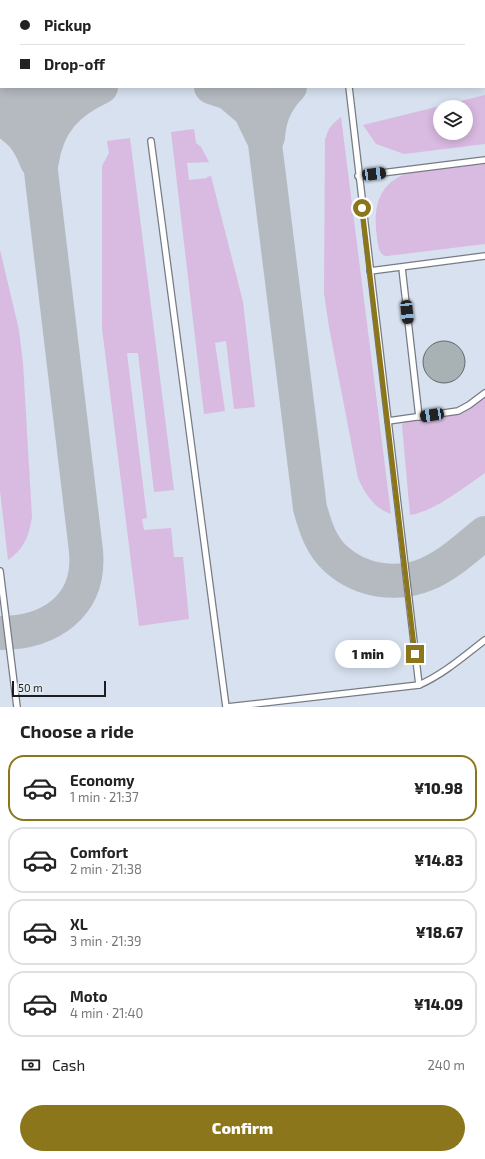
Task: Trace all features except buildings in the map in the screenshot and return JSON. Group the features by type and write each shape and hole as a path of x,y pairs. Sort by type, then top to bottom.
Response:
{"lane":[{"path":"349,88 358,176 419,685"},
{"path":"151,141 226,707 419,685 443,672 485,640"},
{"path":"358,176 485,160"},
{"path":"370,271 485,256"},
{"path":"402,268 419,417"},
{"path":"388,421 458,411 485,393"},
{"path":"0,571 17,707"}],"shaded area":[{"path":"0,88 485,88 485,707 0,707"},
{"path":"485,95 485,144 404,154 376,144 363,125 433,108 433,140 473,140 473,100 465,100"},
{"path":"341,117 391,514 379,508 371,500 358,478 329,327 324,293 325,138 331,126"},
{"path":"194,129 196,143 201,147 209,162 187,163 189,180 207,178 211,176 243,302 255,407 234,409 226,341 215,343 225,411 204,414 171,132"},
{"path":"130,138 174,490 154,492 138,353 127,353 147,518 142,519 144,530 171,528 174,557 183,557 189,619 139,626 102,328 102,166 109,153 107,141"},
{"path":"485,164 485,244 389,256 384,256 381,253 378,247 376,212 380,197 390,183 397,178 414,172"},
{"path":"0,250 19,330 23,363 32,517 25,542 14,556 8,560 0,491"},
{"path":"485,393 485,473 440,504 420,513 410,515 402,425 404,421 461,412"}],"taxiway":[{"path":"0,633 18,632 35,628 51,622 64,613 74,601 82,587 86,570 86,551 31,88"},
{"path":"42,161 49,136 54,125 61,116 69,107 99,88"},
{"path":"214,88 229,93 250,111 262,136"},
{"path":"258,88 310,508 316,529 322,542 336,559 356,572 367,577 391,581 415,578 443,566 485,533"},
{"path":"268,137 274,110 289,88"},
{"path":"0,97 55,90"},
{"path":"0,118 23,136 37,162"}],"route":[{"path":"362,208 415,654"}]}
